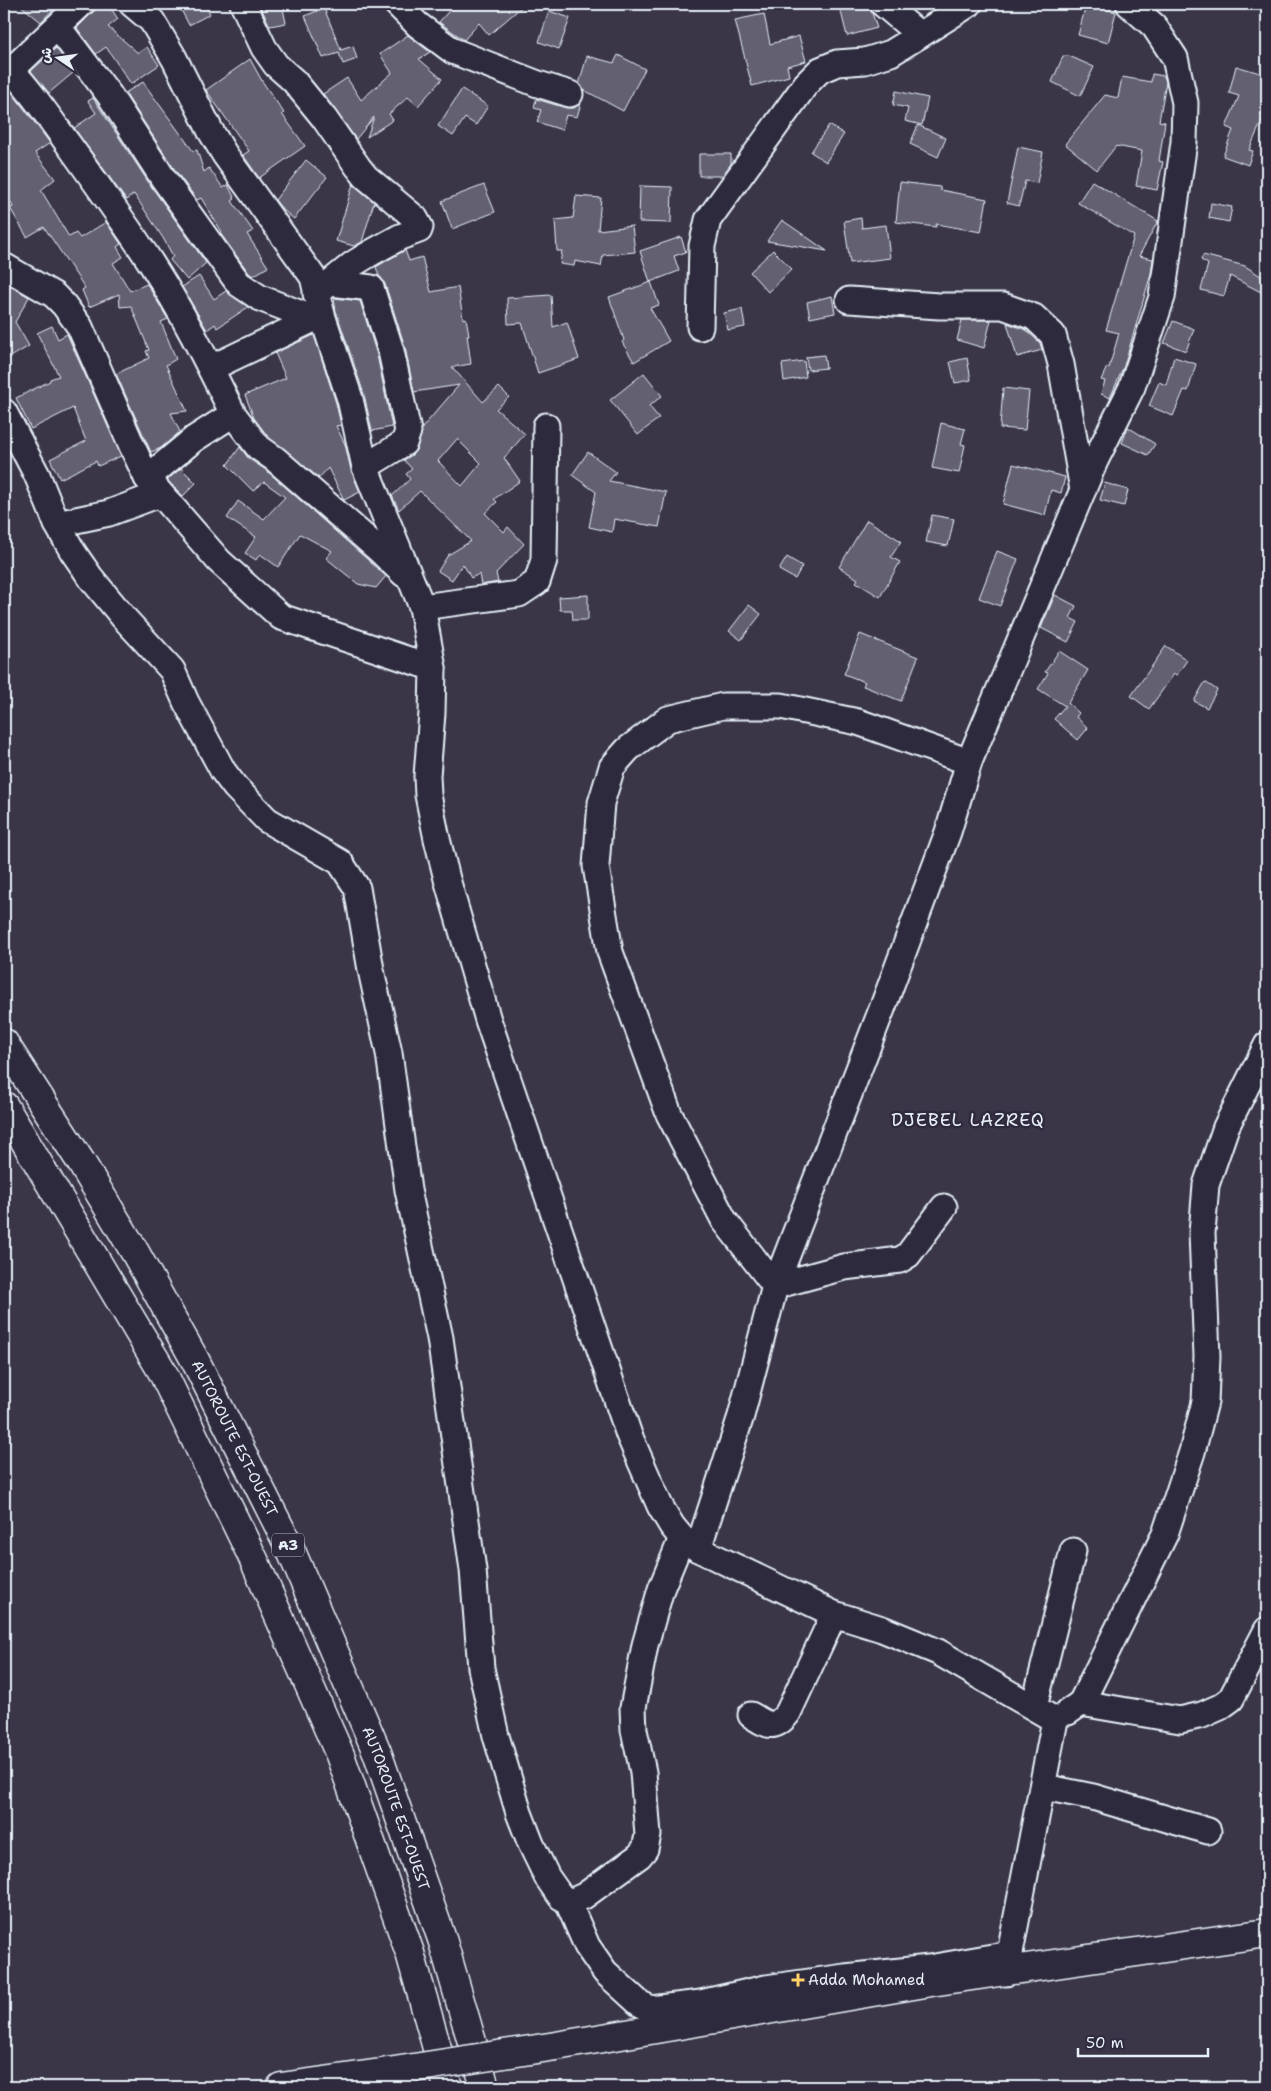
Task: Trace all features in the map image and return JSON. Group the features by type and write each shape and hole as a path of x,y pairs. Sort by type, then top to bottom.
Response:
{"main road":[{"name":"AUTOROUTE EST-OUEST","path":"4,1043 81,1162 136,1254 195,1360 289,1546 377,1752 443,1942 485,2087"},
{"name":"A3","path":"4,1106 162,1371 254,1560 340,1755 410,1953 448,2087"},
{"path":"281,2087 556,2046 931,1982 1008,1964 1267,1933"}],"street":[{"path":"81,4 58,27 9,65 94,178 152,265 211,368 233,414 258,448 275,460 378,548 411,581"},
{"path":"132,4 152,21 174,58 210,130 225,155 306,264 313,277 350,399 365,468 422,607 433,668 427,776 428,796 455,907 488,1020 629,1436 660,1506 672,1526 690,1543 834,1614 882,1629 938,1652 1056,1720"},
{"path":"243,4 264,48 276,65 294,81 324,118 366,177 415,218 420,227 419,230 400,237 354,264 321,302"},
{"path":"397,4 418,25 453,51 538,84 570,94"},
{"path":"883,4 920,35"},
{"path":"700,328 702,246 708,220 806,84 820,70 837,63 865,61 891,53 969,4"},
{"path":"4,412 37,475 57,524 73,552 91,578 172,670 186,702 235,787 267,820 340,862 357,888 371,970 389,1053 408,1190 440,1338 473,1570 481,1668 486,1693 496,1736 531,1844 552,1886 561,1897 573,1901 584,1896 639,1856 647,1844 648,1835 642,1772 634,1730 633,1708 645,1644 661,1589 690,1543 741,1416 775,1286 879,1019 942,850 969,762 1095,460 1132,386 1162,297 1184,142 1185,103 1175,58 1154,26 1129,4"},
{"path":"58,27 110,96 163,178 239,284 260,298 321,302"},
{"path":"4,266 54,295 64,304 80,327 154,486 219,561 281,617 433,668"},
{"path":"211,368 321,302 371,288 392,351 408,431 404,443 365,468"},
{"path":"849,300 938,306 1004,306 1034,317 1053,334 1062,364 1083,490"},
{"path":"57,524 109,513 154,486 194,439 233,414"},
{"path":"422,607 519,594 537,582 544,560 546,426"},
{"path":"775,1286 724,1220 669,1114 610,952 596,866 601,803 612,767 628,748 668,719 723,706 781,706 858,722 969,762"},
{"path":"567,1900 587,1946 605,1972 639,2003 650,2009 700,2003 766,1988 845,1977 929,1968 1008,1964 1056,1720 1080,1703 1165,1534 1192,1452 1205,1402 1207,1356 1202,1233 1206,1185 1226,1127 1267,1045"},
{"path":"775,1286 844,1267 900,1260 908,1254 944,1207"},
{"path":"1034,1707 1073,1550"},
{"path":"751,1715 765,1724 775,1725 781,1722 788,1714 834,1614"},
{"path":"1080,1703 1180,1720 1202,1715 1220,1707 1231,1699 1267,1630"},
{"path":"1044,1787 1093,1796 1208,1831"}],"building":[{"path":"19,4 58,4 41,22"},
{"path":"104,4 108,4 118,19 108,27 138,53 147,47 159,65 131,84 106,47 96,54 77,28"},
{"path":"178,4 205,4 210,14 189,25"},
{"path":"267,4 282,4 286,23 270,26 261,8"},
{"path":"455,4 525,4 489,35 479,23 464,40 439,22"},
{"path":"839,4 869,4 877,28 847,36"},
{"path":"1086,5 1116,12 1108,43 1078,35"},
{"path":"324,8 341,50 353,46 357,59 343,64 339,53 323,58 305,16"},
{"path":"549,11 570,18 559,49 539,42"},
{"path":"764,14 770,44 799,36 806,61 787,66 789,76 752,86 735,20"},
{"path":"408,35 430,52 419,59 442,79 418,106 408,97 389,114 393,120 367,137 374,117 356,139 323,94 347,78 361,100 392,73 380,54"},
{"path":"56,48 74,72 49,93 31,71"},
{"path":"618,55 645,69 623,111 584,90 579,84 587,56 614,63"},
{"path":"1063,56 1069,56 1094,67 1080,96 1052,82"},
{"path":"250,59 262,81 284,113 282,114 305,146 259,178 243,155 249,151 206,90"},
{"path":"1236,66 1267,75 1267,95 1262,115 1264,116 1249,150 1253,151 1248,165 1223,156 1233,130 1226,127 1239,96 1229,93"},
{"path":"1152,74 1164,76 1166,82 1159,121 1165,122 1159,161 1163,162 1157,190 1136,186 1142,151 1116,146 1097,170 1065,144 1105,95 1118,98 1122,77 1151,82"},
{"path":"143,82 193,151 197,150 204,172 209,168 223,188 228,185 235,199 232,201 253,231 247,234 268,267 253,276 249,273 220,233 222,232 201,198 197,200 175,170 125,93"},
{"path":"462,89 488,106 476,125 465,118 453,136 438,126"},
{"path":"10,90 50,143 35,153 55,179 41,190 69,237 76,233 80,238 106,222 121,244 117,247 123,257 113,263 130,291 147,284 168,319 161,322 176,359 166,365 187,411 171,413 180,432 161,448 151,452 116,374 149,358 146,351 149,350 131,306 120,307 119,294 89,307 82,290 85,288 44,227 27,237 10,208 13,207 4,188 4,91"},
{"path":"896,91 928,98 922,125 905,121 908,108 893,105"},
{"path":"93,98 151,186 206,263 187,280 170,260 173,256 134,194 126,200 74,128 96,113 88,101"},
{"path":"536,99 566,108 574,108 581,103 577,117 566,115 562,130 537,122 541,110 534,108"},
{"path":"829,125 844,134 826,162 811,152"},
{"path":"918,125 946,138 938,157 910,144"},
{"path":"1018,147 1043,152 1037,183 1025,181 1019,206 1007,203"},
{"path":"699,154 731,154 731,164 722,176 699,176"},
{"path":"306,160 327,177 294,219 275,200"},
{"path":"1092,181 1158,221 1139,256 1153,259 1151,274 1124,366 1110,398 1101,394 1105,381 1101,380 1107,367 1109,368 1119,333 1106,330 1134,236 1078,203"},
{"path":"900,182 940,187 940,190 987,199 981,232 936,224 936,227 896,222"},
{"path":"353,184 374,202 362,242 354,246 336,241"},
{"path":"484,185 495,212 452,229 442,201"},
{"path":"640,186 672,187 671,223 639,222"},
{"path":"576,196 601,198 598,230 632,226 635,252 603,255 601,266 575,261 574,266 560,264 562,251 557,251 555,220 573,218"},
{"path":"1211,203 1232,207 1229,222 1209,218"},
{"path":"861,218 862,228 886,225 890,258 850,263 844,221"},
{"path":"782,220 827,251 767,241"},
{"path":"681,237 686,252 674,256 679,271 650,282 640,251"},
{"path":"405,250 409,261 422,257 431,292 458,287 463,319 466,318 469,335 467,335 471,364 452,367 483,402 499,387 509,397 496,409 525,434 504,458 520,481 494,499 497,502 485,513 504,532 508,527 524,544 496,573 498,582 481,585 479,574 471,578 463,564 452,580 438,571 448,555 471,541 420,491 399,510 392,496 410,479 406,474 412,469 404,460 412,455 417,448 422,428 459,385 414,392 405,347 385,284 379,276 376,267","holes":["457,439 481,463 462,486 438,461"]},
{"path":"773,250 792,269 768,292 750,272"},
{"path":"1203,255 1245,266 1267,280 1261,292 1230,276 1224,296 1201,290 1208,264 1201,260"},
{"path":"199,276 214,299 226,291 248,307 217,328 215,324 207,330 182,287"},
{"path":"4,282 29,297 15,322 29,346 4,361"},
{"path":"651,282 659,305 650,308 669,341 634,362 622,342 624,340 609,297"},
{"path":"551,295 553,327 567,322 579,359 538,373 522,323 508,324 507,298"},
{"path":"832,296 835,313 810,318 807,302"},
{"path":"334,298 360,301 377,355 392,427 372,431 364,394 336,311"},
{"path":"742,309 745,327 728,330 724,313"},
{"path":"962,320 991,320 984,348 957,340"},
{"path":"1173,321 1194,329 1186,351 1164,343"},
{"path":"1007,323 1026,330 1040,343 1042,350 1017,357"},
{"path":"52,326 58,339 67,334 121,456 98,466 96,461 60,479 50,459 86,441 73,408 31,429 16,398 59,376 37,333"},
{"path":"314,335 336,403 341,425 336,426 345,444 351,470 360,492 344,500 328,468 319,478 268,437 254,418 245,395 286,378 275,353"},
{"path":"824,355 826,368 808,370 806,357"},
{"path":"1174,357 1196,364 1188,391 1184,390 1173,416 1149,406 1159,382 1166,385"},
{"path":"967,358 971,380 955,383 950,362"},
{"path":"804,361 806,377 784,381 782,364"},
{"path":"644,373 662,396 649,406 659,418 638,435 610,400"},
{"path":"1003,388 1029,391 1025,430 1000,428"},
{"path":"941,423 965,429 961,444 965,445 959,473 932,468"},
{"path":"1128,427 1155,444 1148,455 1122,443"},
{"path":"240,447 249,459 266,470 386,576 376,588 358,584 326,558 332,551 300,534 278,567 260,554 256,560 245,553 256,537 227,518 238,501 264,519 285,497 264,482 253,491 227,465"},
{"path":"588,452 616,472 609,481 666,492 659,527 614,519 612,532 589,527 596,492 572,475"},
{"path":"1013,464 1065,477 1061,493 1051,490 1045,515 1003,504"},
{"path":"181,468 196,483 183,496 167,480"},
{"path":"1105,483 1128,490 1124,506 1100,500"},
{"path":"932,515 954,519 948,546 926,542"},
{"path":"867,520 901,541 891,557 900,562 880,597 856,582 858,579 839,567"},
{"path":"997,551 1018,559 1000,606 979,598"},
{"path":"787,557 802,566 795,579 779,570"},
{"path":"588,595 588,620 573,620 572,610 560,610 559,597"},
{"path":"1055,595 1076,606 1070,618 1078,622 1068,642 1041,628"},
{"path":"749,605 761,614 741,640 729,631"},
{"path":"860,634 918,657 901,701 863,686 865,682 844,674"},
{"path":"1166,646 1187,660 1177,675 1174,674 1149,709 1131,696"},
{"path":"1059,651 1088,670 1068,703 1079,713 1076,717 1088,728 1078,740 1054,719 1065,706 1038,689 1048,673 1045,672"},
{"path":"1205,682 1217,690 1207,708 1194,701"}],"place":[{"name":"Adda Mohamed","path":"798,1980"}],"district":[{"name":"DJEBEL LAZREQ","path":"968,1120"}]}
